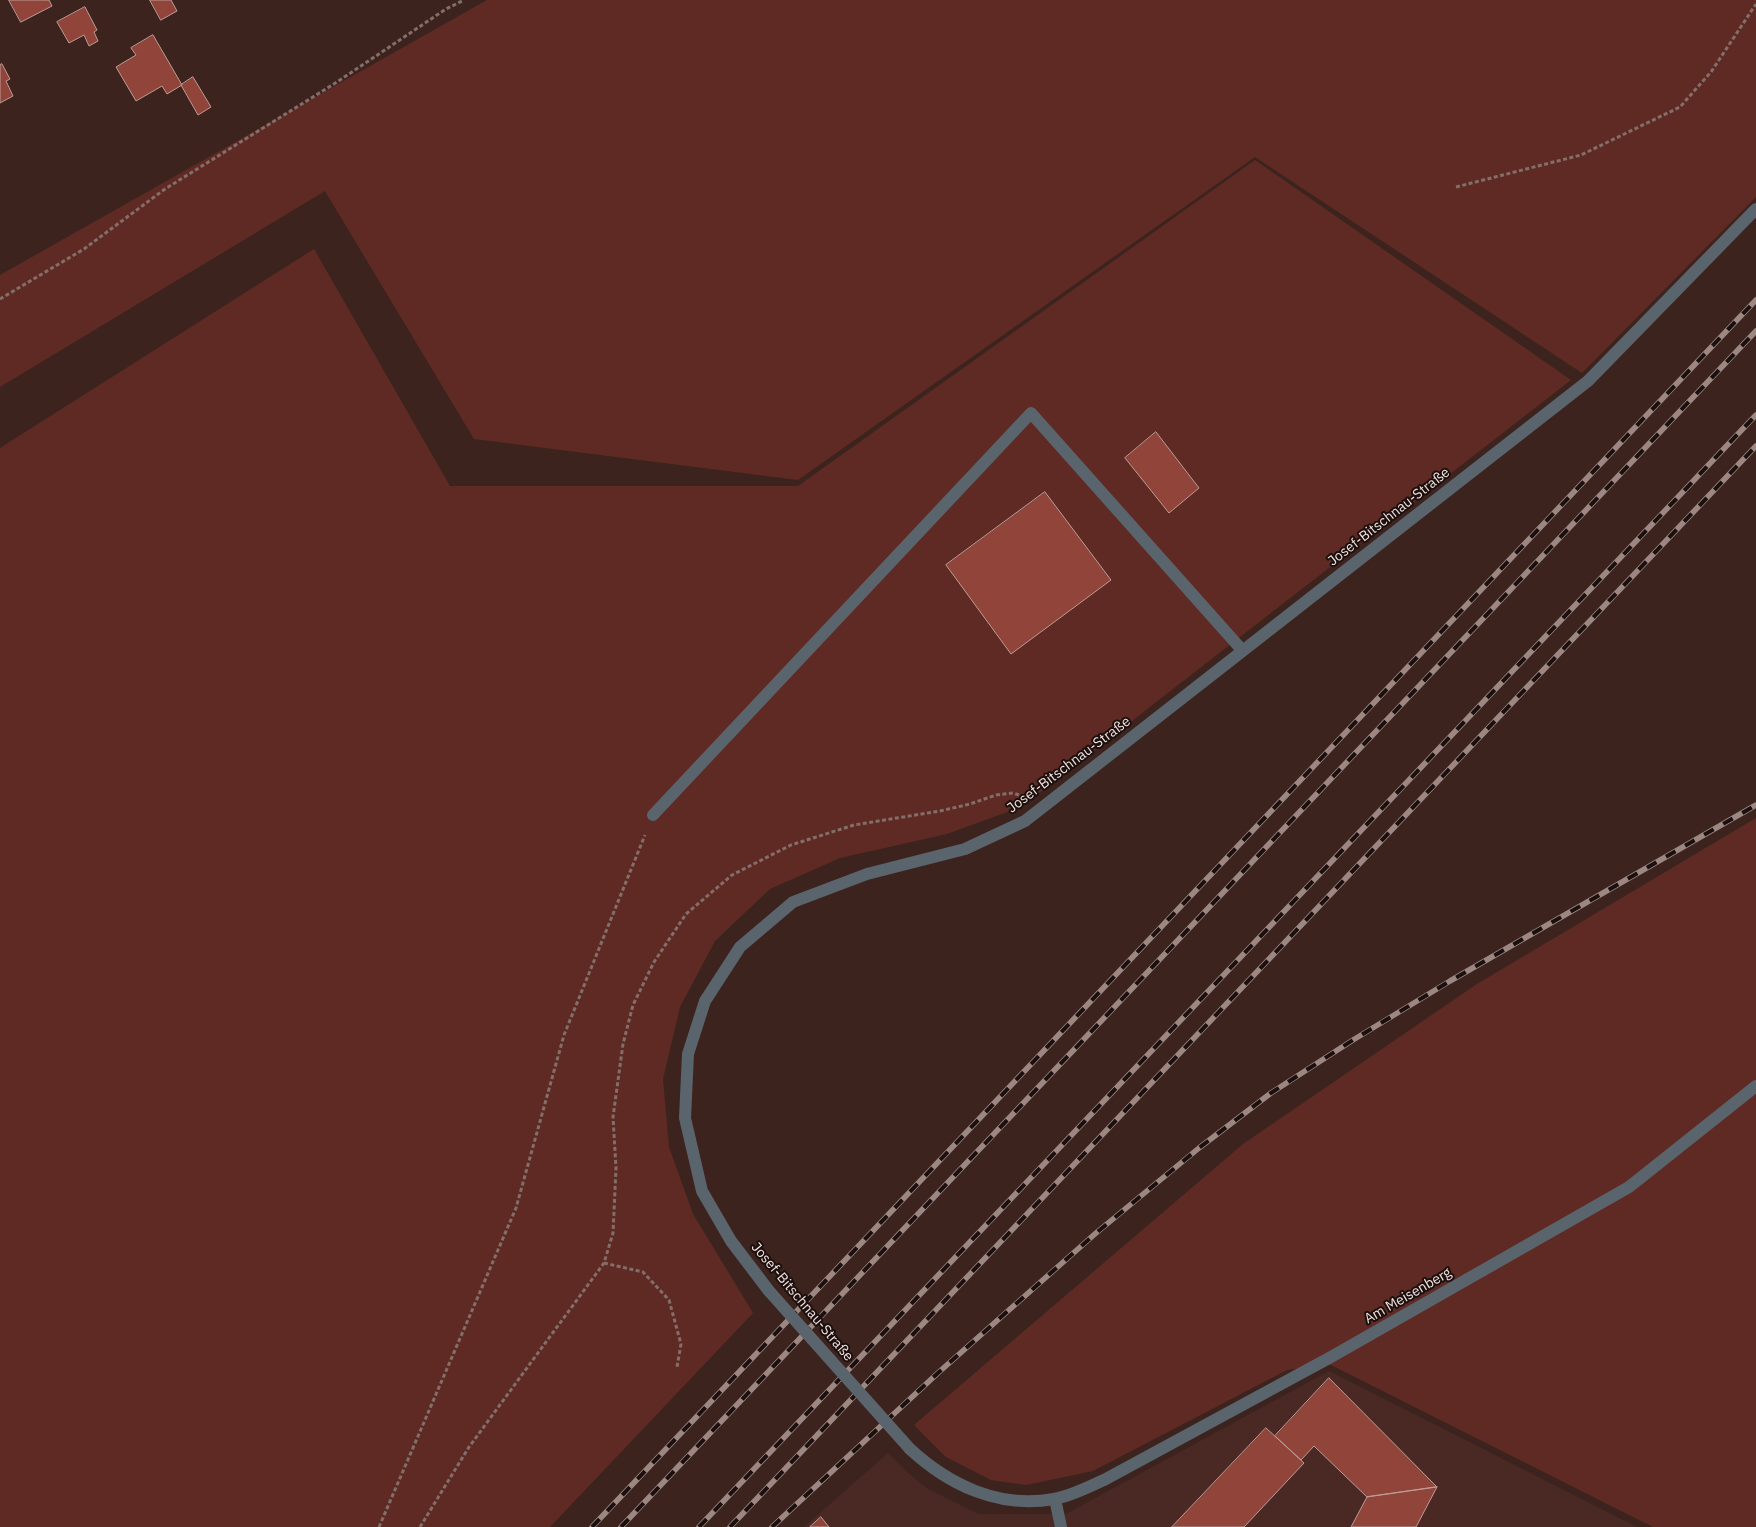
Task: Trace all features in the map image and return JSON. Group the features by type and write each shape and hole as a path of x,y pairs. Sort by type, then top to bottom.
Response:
{"street":[{"name":"Josef-Bitschnau-Straße","path":"1055,1499 1034,1501 1011,1500 981,1493 952,1482 930,1467 910,1449 769,1291 731,1241 702,1191 685,1118 688,1054 705,1001 740,947 793,902 867,874 966,849 1025,821 1588,381 1756,209"},
{"path":"653,815 1031,413 1242,650"},
{"name":"Am Meisenberg","path":"1055,1499 1104,1480 1244,1405 1629,1187 1756,1086"},
{"path":"1055,1499 1061,1527"}],"path":[{"path":"0,299 84,249 164,189 337,82 446,9 464,0"},
{"path":"1456,187 1581,155 1680,107 1711,72 1756,4"},
{"path":"379,1527 516,1208 564,1035 653,815"},
{"path":"604,1263 643,1272 669,1300 681,1344 677,1367"}],"shaded area":[{"path":"487,0 1756,0 1756,197 1582,373 1255,157 798,480 474,439 325,191 0,387 0,275"},
{"path":"1255,160 1571,380 1021,807 947,834 840,858 770,889 715,941 680,1007 663,1079 669,1147 693,1214 753,1313 550,1527 0,1527 0,448 314,249 450,486 798,486"},
{"path":"1756,818 1756,1527 1653,1527 1331,1365 1287,1370 1093,1471 1026,1485 991,1480 946,1457 914,1425 1243,1144 1477,984"},
{"path":"1329,1371 1637,1527 804,1527 888,1453 928,1489 979,1514 1066,1514"}],"building":[{"path":"9,0 49,0 52,6 21,22"},
{"path":"150,0 171,0 177,11 161,20"},
{"path":"85,7 97,30 94,32 98,41 89,46 84,35 69,43 57,22"},
{"path":"153,35 182,85 167,94 162,86 136,101 116,67 136,55 131,48"},
{"path":"2,64 10,79 6,81 13,96 0,103 0,65"},
{"path":"193,77 211,107 198,115 181,85"},
{"path":"1156,432 1199,488 1169,513 1125,458"},
{"path":"1045,492 1111,580 1011,654 946,565"},
{"path":"1329,1378 1437,1487 1367,1497 1314,1446 1301,1460 1275,1436"},
{"path":"1266,1428 1304,1463 1244,1527 1172,1527"},
{"path":"1437,1487 1416,1527 1351,1527 1367,1497"},
{"path":"821,1517 829,1527 810,1527"}],"railway":[{"path":"592,1527 1756,300"},
{"path":"621,1527 1756,331"},
{"path":"699,1527 1756,415"},
{"path":"730,1527 1756,446"},
{"path":"772,1527 939,1372 1096,1233 1199,1148 1271,1093 1450,981 1756,805"}]}
